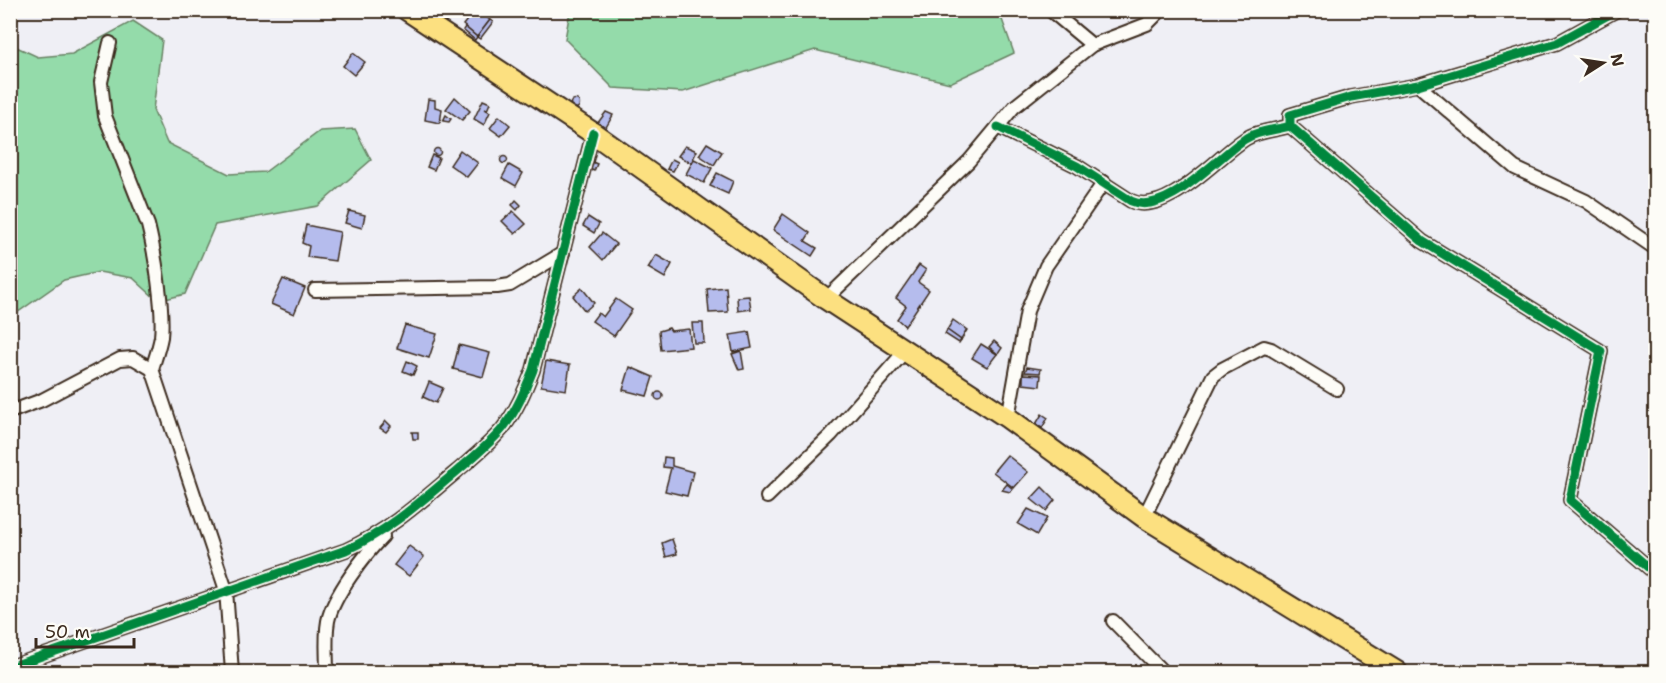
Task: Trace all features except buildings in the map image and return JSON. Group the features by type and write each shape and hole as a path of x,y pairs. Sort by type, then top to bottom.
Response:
{"main road":[{"path":"407,10 593,133 826,298 1008,418 1144,517 1395,672"}],"street":[{"path":"1050,10 1092,45"},
{"path":"1143,10 1147,24"},
{"path":"826,298 969,161 1014,107 1092,45 1147,24 1161,10"},
{"path":"1617,10 1557,43 1418,85 1313,107 1290,115 1290,126 1422,241 1601,351 1570,500 1656,574"},
{"path":"110,43 101,82 105,116 152,240 161,324 152,369 226,590 232,672"},
{"path":"1418,85 1515,168 1586,201 1656,249"},
{"path":"998,127 1077,166 1138,204 1169,197 1189,184 1247,137 1290,126"},
{"path":"327,672 327,624 331,609 368,551 482,449 503,428 518,405 533,370 593,133"},
{"path":"1008,418 1027,311 1046,266 1104,182"},
{"path":"315,290 497,287 510,285 563,253"},
{"path":"1144,517 1213,376 1222,369 1264,347 1337,389"},
{"path":"767,497 831,435 906,350"},
{"path":"10,412 42,400 120,359 133,357 152,369"},
{"path":"10,667 346,550 397,523"},
{"path":"1113,621 1163,672"}],"green space":[{"path":"570,11 999,11 1014,53 950,83 815,50 683,92 613,88 565,39"},
{"path":"133,21 162,40 153,110 167,143 229,174 265,172 320,131 355,129 371,160 318,206 215,225 185,294 158,301 133,278 99,272 64,280 11,317 10,44 38,57 72,54"}],"cycle path":[{"path":"998,127 1077,166 1131,201 1145,204 1160,201 1191,183 1233,147 1250,136 1290,126 1290,115 1351,97 1418,85 1557,43 1617,10"},
{"path":"1290,126 1422,241 1601,351 1570,500 1656,574"},
{"path":"10,667 346,550 377,534 404,515 487,445 512,414 533,370 593,133"}]}
